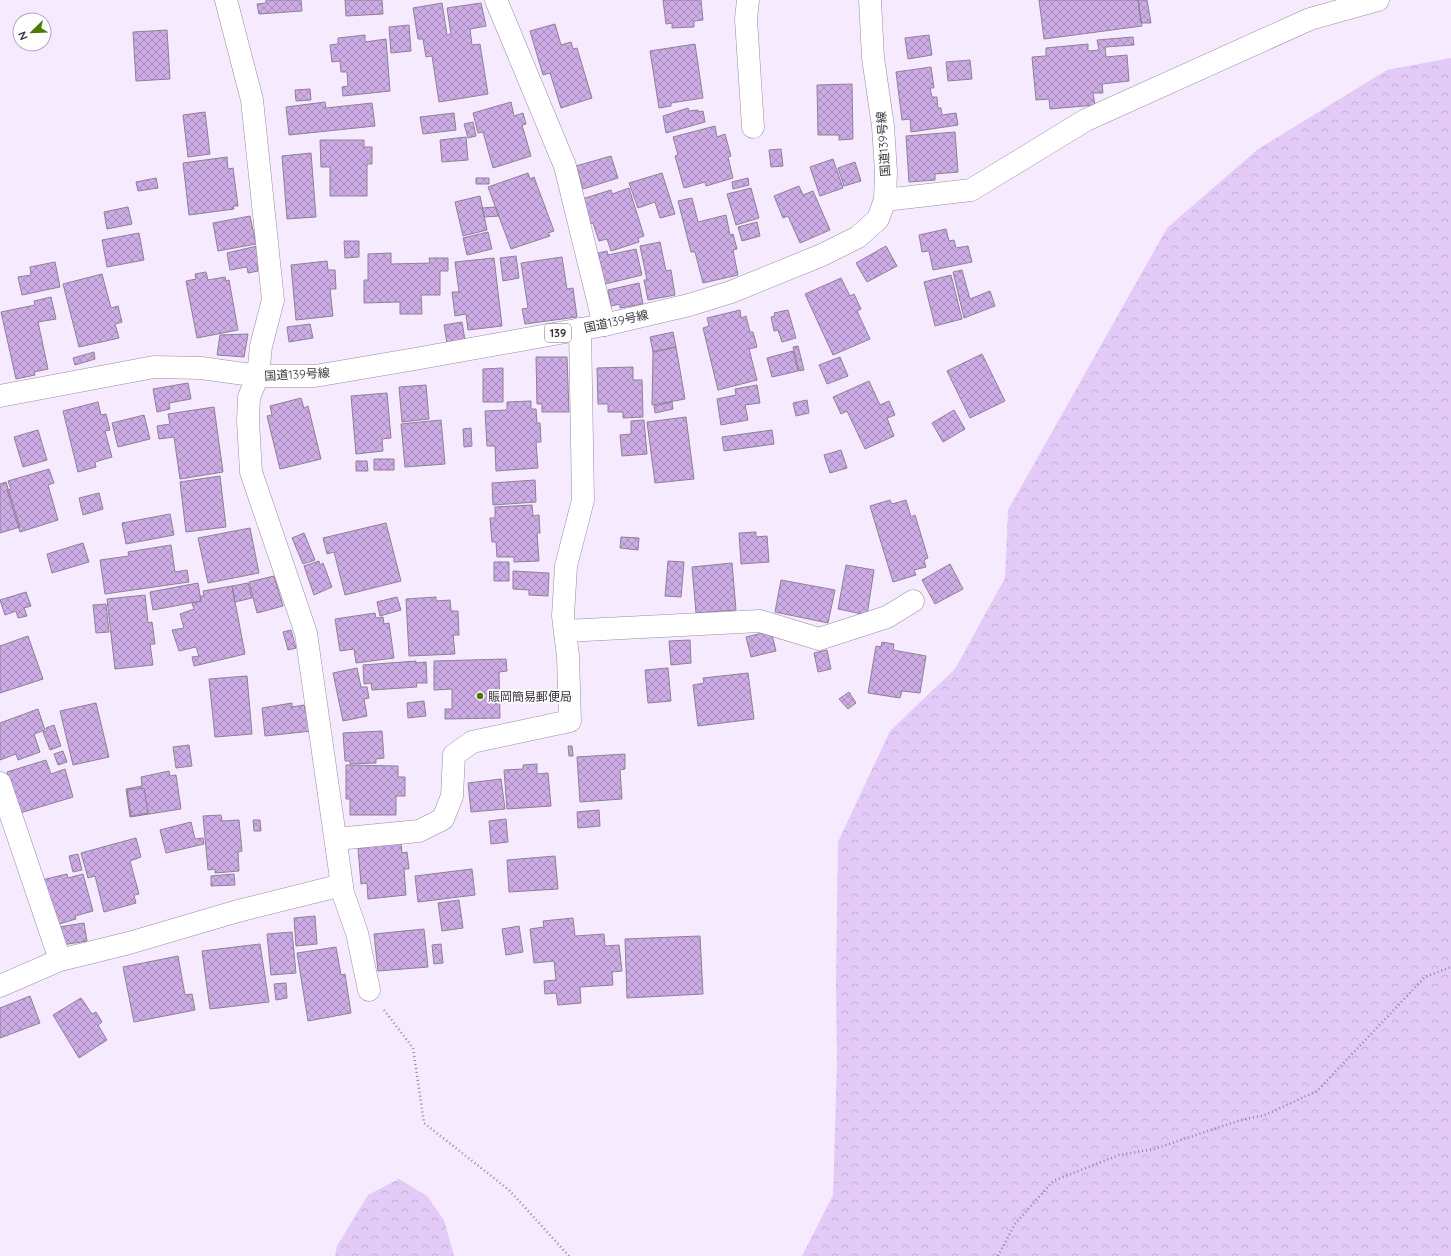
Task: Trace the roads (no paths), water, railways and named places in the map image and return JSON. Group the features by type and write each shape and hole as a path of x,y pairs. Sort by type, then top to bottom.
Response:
{"main road":[{"path":"226,0 252,100 273,300 262,346 258,376 249,397 248,421 251,472 306,633 342,889 357,933 369,990"},
{"path":"496,0 565,166 604,325"},
{"path":"748,0 746,19 753,127"},
{"name":"国道139号線","path":"0,396 154,367 201,368 258,376 315,376 604,325 689,305 732,292 822,255 863,232 878,219 885,200 886,172 883,126 873,58 870,0"},
{"path":"885,200 972,190 1086,120 1310,20 1378,0"},
{"path":"336,839 419,831 443,819 452,796 454,755 472,742 570,721 568,656 563,616 566,566 583,500 580,329"},
{"path":"565,631 760,621 819,639 887,617 913,602"},
{"path":"0,783 60,960"},
{"path":"0,986 60,960 129,943 238,911 342,889"}],"place":[{"name":"賑岡簡易郵便局","path":"480,696"}]}
